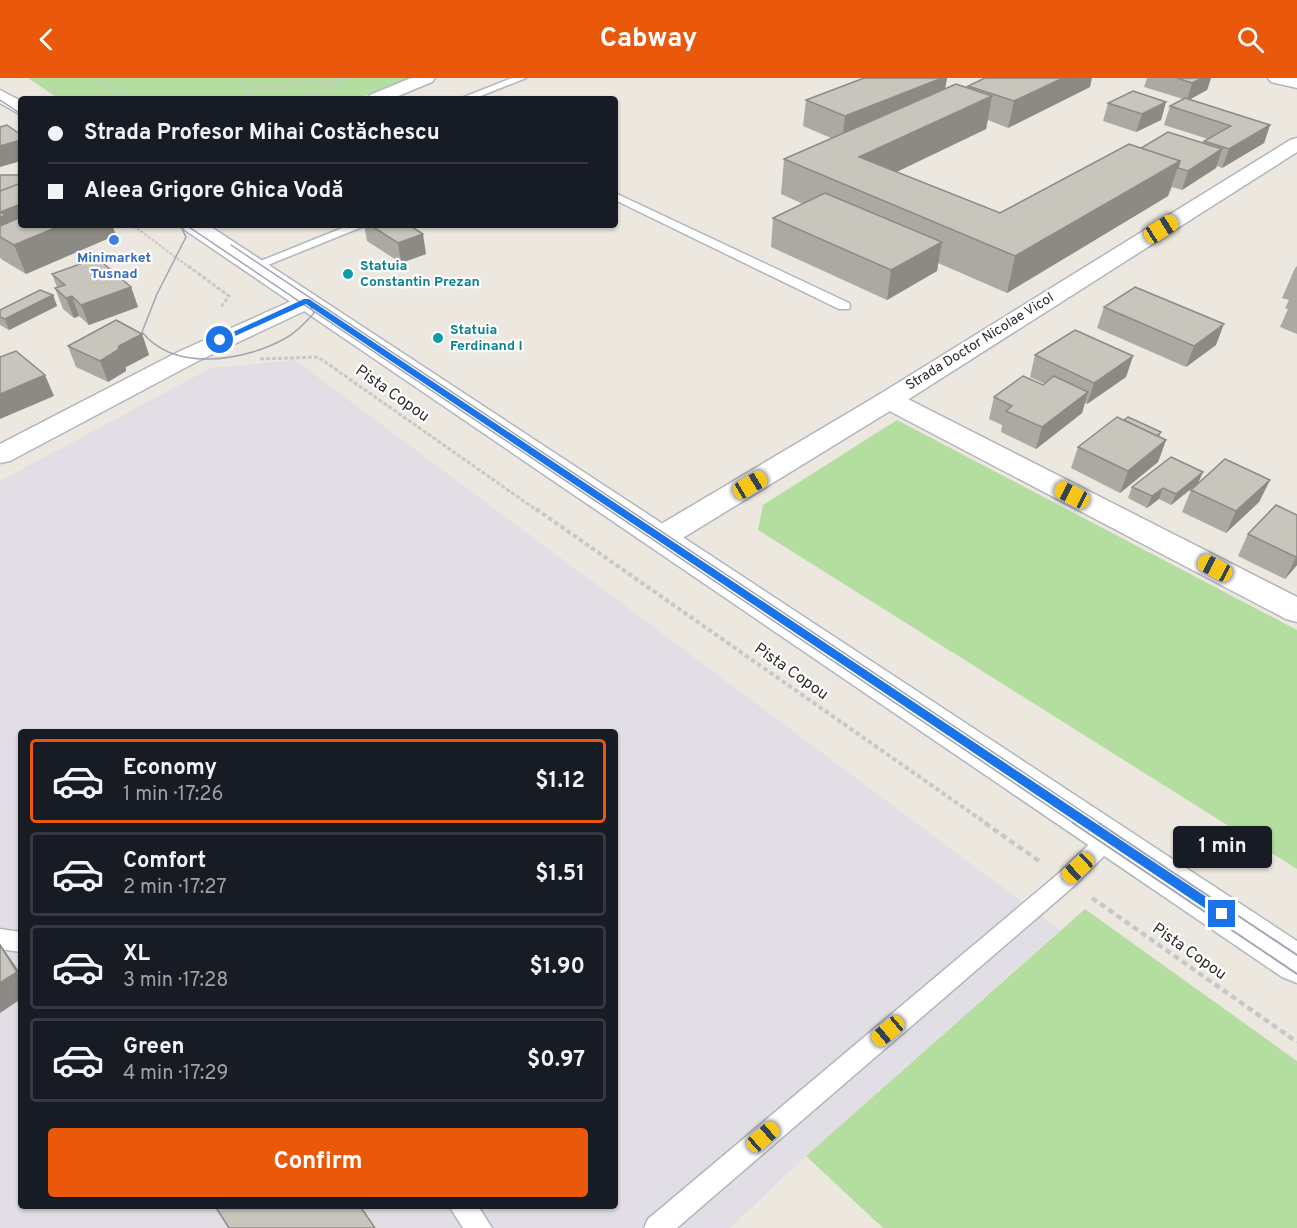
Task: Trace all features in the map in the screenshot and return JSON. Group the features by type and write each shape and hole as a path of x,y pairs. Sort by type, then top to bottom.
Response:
{"street":[{"path":"383,96 426,78"},
{"path":"1277,78 1297,83"},
{"name":"Strada Doctor Nicolae Vicol","path":"662,537 889,400 1297,144"},
{"path":"197,228 1297,964"},
{"path":"0,455 187,357 307,301"},
{"path":"889,400 1297,610"}],"lane":[{"path":"472,96 521,78"},
{"path":"618,197 844,306"},
{"path":"254,266 353,228"},
{"path":"657,1228 1066,880 1109,838"},
{"path":"0,939 18,942"},
{"path":"464,1209 478,1228"}],"path":[{"path":"94,78 121,96"},
{"path":"236,78 248,90"},
{"path":"248,90 350,78"},
{"path":"305,96 350,78"},
{"path":"247,96 248,90"},
{"path":"134,228 230,296 216,314"},
{"name":"Pista Copou","path":"260,359 318,357 1297,1042"}],"shaded area":[{"path":"295,360 1060,930 806,1156 730,1228 0,1228 0,481 211,368"}],"green space":[{"path":"28,78 408,78 363,96 55,96"},
{"path":"897,420 1297,630 1297,869 758,530 763,505"},
{"path":"1085,909 1297,1061 1297,1228 883,1228 806,1156"}],"building":[{"path":"864,78 942,78 845,116 806,100"},
{"path":"985,78 1063,78 1014,101 968,86"},
{"path":"1177,78 1202,78 1192,83"},
{"path":"956,84 992,96 859,157 1000,213 1129,144 1180,161 1015,256 784,159"},
{"path":"1133,91 1166,102 1142,114 1108,103"},
{"path":"1185,98 1270,125 1229,149 1204,141 1231,126 1170,106"},
{"path":"7,125 18,133 18,141 0,146 0,127"},
{"path":"1168,132 1222,149 1188,171 1178,168 1180,161 1141,148"},
{"path":"0,175 17,175 18,184 0,191"},
{"path":"18,184 18,205 0,212 0,191"},
{"path":"825,193 942,242 891,270 773,218"},
{"path":"18,218 18,228 55,228 14,245 0,237 0,226"},
{"path":"375,228 414,228 423,234 398,243"},
{"path":"97,258 131,287 81,305 72,296 66,298 55,288 65,285 52,274"},
{"path":"1135,287 1224,324 1194,346 1104,307"},
{"path":"40,290 53,295 5,319 0,317 0,310"},
{"path":"116,320 142,334 119,346 118,350 100,361 68,346"},
{"path":"1075,330 1133,356 1094,383 1035,355"},
{"path":"16,351 45,375 0,394 0,357"},
{"path":"1023,376 1043,385 1054,376 1088,392 1042,427 1006,411 1012,406 994,397"},
{"path":"1117,417 1166,440 1128,471 1078,447"},
{"path":"1128,417 1161,432 1157,436 1124,420"},
{"path":"1171,457 1203,472 1176,494 1163,488 1152,496 1132,487"},
{"path":"1225,459 1270,480 1236,511 1191,490"},
{"path":"1276,505 1297,515 1296,557 1248,534"},
{"path":"0,945 17,972 0,983"},
{"path":"217,1209 362,1209 375,1228 229,1228"}],"tram line":[{"path":"0,100 18,112"},
{"path":"182,228 186,237 157,294 142,332 156,345 191,358 211,359 251,353 294,333 314,313 313,310"},
{"path":"190,228 313,310"},
{"path":"231,245 1101,824"},
{"path":"313,310 1075,824"},
{"path":"1073,823 1297,974"},
{"path":"1099,823 1297,955"}],"place":[{"name":"Minimarket Tusnad","path":"114,240"},
{"name":"Statuia Constantin Prezan","path":"348,274"},
{"name":"Statuia Ferdinand I","path":"438,338"}],"route":[{"path":"220,340 307,301 1222,914"}]}
